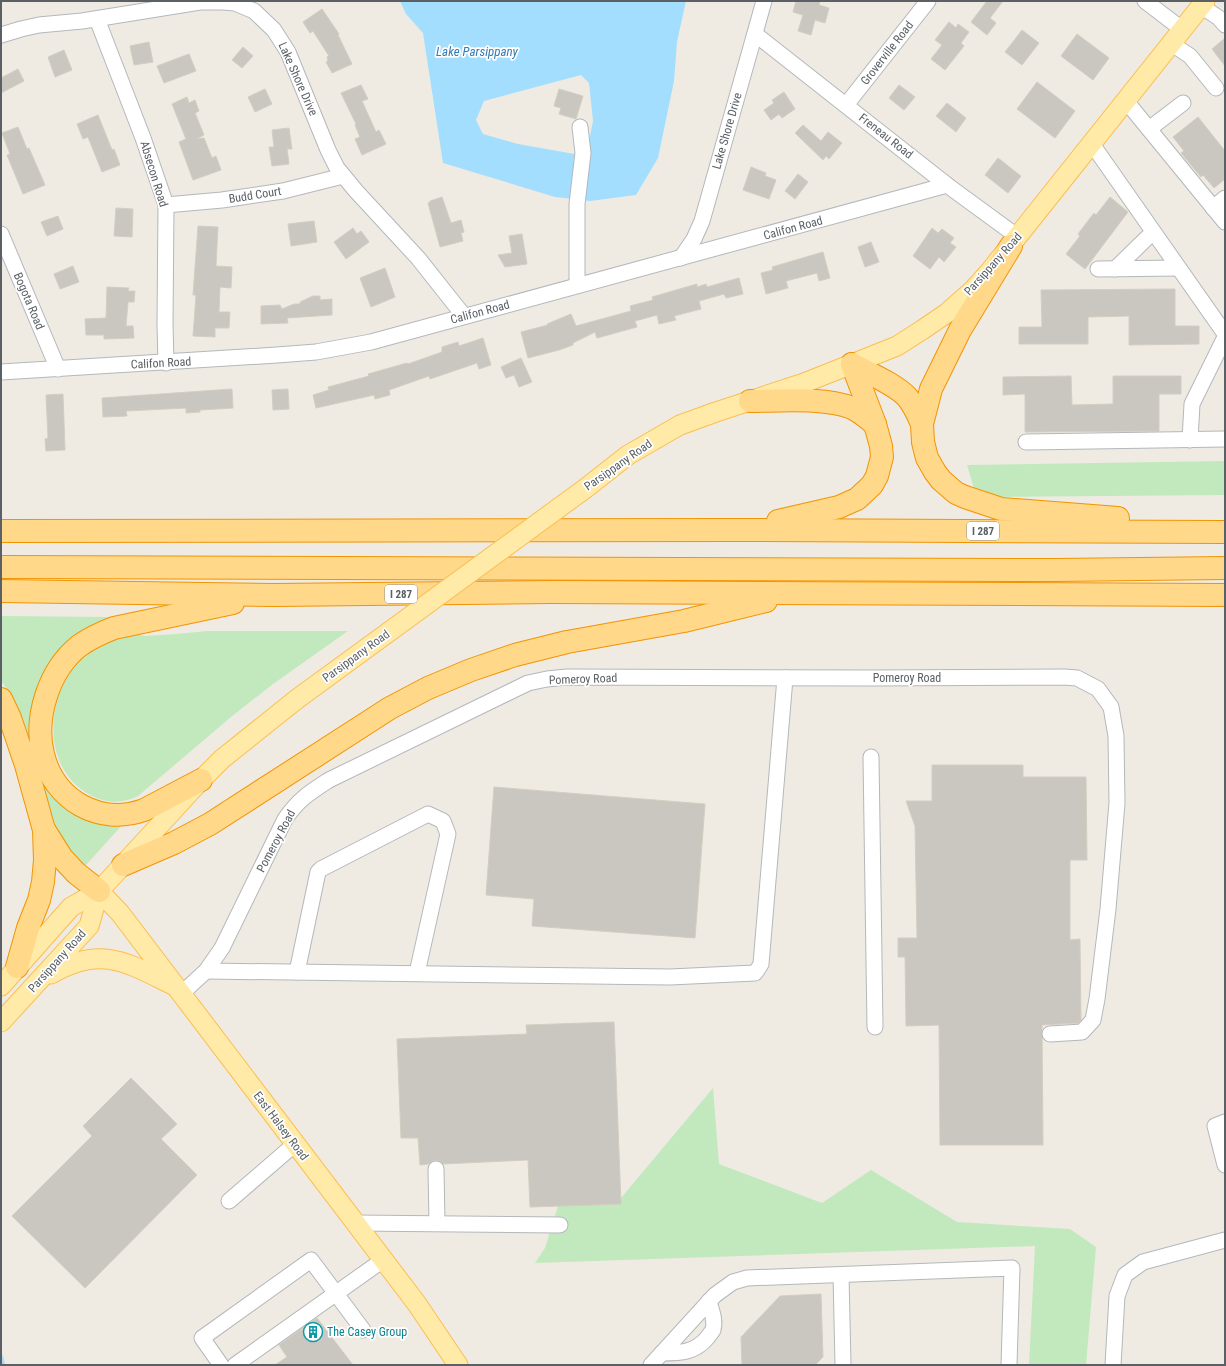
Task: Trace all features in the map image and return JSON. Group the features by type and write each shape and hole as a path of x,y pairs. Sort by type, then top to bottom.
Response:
{"highway":[{"path":"1014,242 960,330 931,389 922,424 922,435 927,458 935,472 948,487 965,497 1002,509 1225,526"},
{"path":"852,364 900,391 908,398 922,424"},
{"path":"741,530 839,507 858,499 872,485 880,467 882,457 881,446 875,424 852,364"},
{"path":"750,400 812,401 843,405 853,408 875,424"},
{"name":"I 287","path":"1,531 741,530 1225,532"},
{"path":"1,567 1032,570 1225,568"},
{"name":"I 287","path":"1,591 274,595 552,592 1225,595"},
{"path":"124,865 174,843 210,824 390,708 428,688 471,670 515,655 567,642 684,621 800,593"},
{"path":"201,780 134,814 117,816 105,815 81,806 69,797 56,782 43,755 40,734 41,716 46,695 64,661 78,647 95,636 114,628 274,595"},
{"path":"1,698 10,718 26,765 44,830 45,860 43,882 17,967"},
{"path":"44,830 62,858 76,873 99,891"}],"main road":[{"name":"Parsippany Road","path":"1,986 71,907 99,891 222,759 297,699 586,488 628,455 680,425 750,400 804,383 897,346 946,313 990,272 1203,3"},
{"name":"Parsippany Road","path":"1,1022 89,926 99,891"},
{"name":"East Halsey Road","path":"99,891 120,913 417,1304 458,1365"},
{"path":"39,980 76,961 98,958 115,960 136,967 179,991"}],"street":[{"name":"Lake Shore Drive","path":"681,258 694,239 702,221 764,1"},
{"name":"Groverville Road","path":"846,105 928,1"},
{"path":"1145,1 1177,36 1190,56 1216,88"},
{"name":"Lake Shore Drive","path":"1,35 39,25 96,19 200,2 235,3 254,11 274,30 288,52 328,150 343,176 418,258 464,316"},
{"path":"1203,3 1225,25"},
{"name":"Absecon Road","path":"96,19 143,138 166,205 166,363"},
{"name":"Freneau Road","path":"754,34 947,185 1014,242"},
{"path":"1126,101 1225,222"},
{"path":"1149,129 1183,103"},
{"path":"577,285 577,204 583,153 580,127"},
{"path":"1092,144 1225,336 1192,404 1190,440"},
{"name":"Budd Court","path":"166,205 222,200 283,191 343,176"},
{"name":"Califon Road","path":"1,372 166,363 316,352 371,342 947,185"},
{"path":"1213,208 1225,198"},
{"path":"1115,269 1153,232"},
{"name":"Bogota Road","path":"1,234 58,369"},
{"path":"1098,270 1178,268"},
{"path":"1026,442 1225,439"},
{"name":"Pomeroy Road","path":"179,991 206,971 222,948 285,819 293,807 304,796 329,780 528,683 567,677 1064,677 1077,678 1098,689 1112,707 1116,736 1117,803 1108,909 1098,999 1093,1020 1082,1032 1050,1034"},
{"path":"206,971 670,976 755,973 761,964 785,678"},
{"path":"871,757 875,1027"},
{"path":"297,972 318,872 328,865 428,814 443,821 448,834 417,974"},
{"path":"1225,1122 1215,1126 1225,1165"},
{"path":"229,1201 295,1144"},
{"path":"436,1169 437,1223"},
{"path":"354,1223 560,1225"},
{"path":"1113,1365 1117,1296 1125,1275 1143,1262 1225,1240"},
{"path":"221,1365 202,1338 311,1260 363,1330"},
{"path":"235,1365 383,1260"},
{"path":"651,1365 715,1294 733,1282 748,1278 1012,1268 1009,1365"},
{"path":"840,1275 843,1365"},
{"path":"662,1353 678,1353 696,1349 704,1342 713,1330 714,1318 709,1301"}],"green space":[{"path":"1225,461 1225,495 987,497 976,495 967,465"},
{"path":"1,616 110,617 110,621 65,649 42,767 123,824 86,865 82,865 66,848 59,837 12,696 1,681"},
{"path":"207,631 348,631 273,684 231,717 138,796 115,802 98,799 75,784 64,769 56,752 54,714 59,695 67,678 78,662 89,651 97,646 128,634 146,636"},
{"path":"713,1088 719,1164 822,1203 871,1170 957,1222 1070,1229 1096,1247 1086,1365 1029,1365 1035,1246 535,1263 545,1248 558,1206 616,1204"}],"water":[{"name":"Lake Parsippany","path":"400,1 686,1 677,42 674,81 658,158 636,195 590,201 555,197 443,163 423,33 406,14","holes":["581,75 589,83 593,121 586,156 518,144 483,134 476,120 484,101"]}],"building":[{"path":"796,1 820,1 819,5 829,8 825,23 815,20 811,35 798,31 803,15 793,12"},
{"path":"987,1 1003,1 990,18 996,23 987,35 971,22"},
{"path":"322,9 339,34 338,35 352,64 332,73 326,62 328,61 327,57 329,56 313,31 310,33 303,22"},
{"path":"949,22 956,28 958,24 969,32 961,43 964,46 945,70 931,59 942,45 935,40"},
{"path":"1022,30 1039,43 1022,65 1005,52"},
{"path":"1077,34 1109,58 1093,80 1061,56"},
{"path":"1225,38 1225,66 1212,49"},
{"path":"149,42 153,62 134,65 130,46"},
{"path":"243,47 253,56 242,68 232,60"},
{"path":"64,50 72,70 55,77 48,57"},
{"path":"189,54 196,71 164,83 157,66"},
{"path":"18,69 24,81 1,93 1,78"},
{"path":"1037,82 1075,111 1055,138 1017,109"},
{"path":"361,85 368,99 362,101 376,132 379,130 386,144 362,155 355,139 360,137 355,125 356,124 341,93"},
{"path":"899,85 915,97 904,110 889,98"},
{"path":"265,89 272,104 255,112 248,97"},
{"path":"559,89 583,96 576,119 559,114 561,108 554,106"},
{"path":"784,92 795,109 782,118 779,114 771,120 764,110 774,103 772,100"},
{"path":"187,97 189,103 195,100 199,111 195,113 204,135 196,139 204,138 212,158 216,156 221,170 193,180 179,142 186,139 172,104"},
{"path":"947,103 966,118 956,132 936,116"},
{"path":"98,115 112,150 114,149 120,165 102,172 88,137 83,139 77,124"},
{"path":"1198,117 1225,151 1225,179 1214,188 1203,175 1201,177 1181,153 1184,151 1173,137"},
{"path":"803,125 821,141 828,132 842,143 829,159 826,156 823,160 795,133"},
{"path":"18,127 45,185 23,194 7,155 10,154 2,133"},
{"path":"289,128 292,149 287,149 289,164 272,166 269,147 274,147 272,130"},
{"path":"998,158 1021,176 1008,193 985,175"},
{"path":"751,167 766,173 765,176 776,180 769,199 743,190"},
{"path":"798,174 808,182 795,199 785,191"},
{"path":"442,197 451,223 461,220 464,232 461,233 463,241 440,247 428,203"},
{"path":"1110,197 1128,212 1085,269 1066,254 1080,236 1078,234 1094,213 1096,215"},
{"path":"116,208 133,209 132,237 114,236"},
{"path":"58,216 63,229 47,236 41,222"},
{"path":"314,221 317,242 291,246 288,224"},
{"path":"198,226 218,227 216,266 232,267 231,288 220,287 219,312 230,312 229,328 215,328 215,337 193,336 196,295 193,295"},
{"path":"353,228 357,234 361,231 369,242 346,259 334,242"},
{"path":"932,228 938,233 942,229 954,238 950,243 956,247 944,262 939,257 930,269 913,256"},
{"path":"522,234 527,264 505,267 498,255 512,253 509,236"},
{"path":"871,242 879,262 865,267 858,247"},
{"path":"823,252 830,278 819,281 817,273 786,281 788,288 766,294 761,273 773,270 772,267"},
{"path":"73,266 79,282 60,289 54,274"},
{"path":"385,268 395,297 371,307 360,278"},
{"path":"739,278 743,294 726,298 724,294 699,301 701,309 674,316 676,320 659,324 657,315 635,321 637,327 597,338 595,332 573,343 573,345 528,358 521,332 548,325 547,324 571,314 576,326 631,311 630,306 653,300 652,297 697,284 697,287 706,284 707,287"},
{"path":"107,287 129,288 128,291 135,291 134,302 128,302 126,326 133,326 134,338 104,339 104,335 86,335 85,319 106,318"},
{"path":"1175,289 1175,326 1199,326 1199,344 1129,345 1129,316 1088,317 1088,344 1019,344 1019,327 1042,327 1041,290"},
{"path":"313,296 320,296 320,300 332,299 332,315 287,318 288,323 261,324 261,306 280,305 282,309 294,304 300,304 300,302"},
{"path":"483,338 491,365 479,369 477,363 430,379 429,376 389,390 390,395 375,399 374,395 316,408 313,395 329,390 328,387 369,376 368,374 407,363 408,364 442,352 442,347 458,342 459,346"},
{"path":"521,358 532,382 519,387 514,375 506,378 501,367"},
{"path":"1071,376 1072,405 1113,404 1113,376 1181,376 1181,394 1159,394 1159,431 1025,432 1025,394 1003,395 1003,377"},
{"path":"232,389 233,408 200,410 200,412 186,413 186,408 126,411 127,416 103,417 102,398"},
{"path":"288,389 289,409 273,410 272,390"},
{"path":"63,394 65,450 46,451 45,439 48,438 46,395"},
{"path":"932,765 1023,765 1023,777 1086,777 1087,860 1070,860 1070,940 1080,939 1081,1020 1078,1023 1042,1025 1043,1145 940,1145 939,1025 906,1026 905,957 898,957 898,938 917,938 915,826 906,801 932,801"},
{"path":"494,787 705,804 695,938 532,926 534,899 486,895"},
{"path":"614,1022 621,1204 530,1207 528,1160 443,1164 440,1161 435,1160 428,1164 420,1165 418,1138 401,1138 397,1039 527,1034 526,1025"},
{"path":"131,1078 177,1124 161,1139 197,1175 85,1288 12,1216 92,1136 83,1126"},
{"path":"821,1294 823,1357 815,1365 742,1365 741,1337 780,1296"},
{"name":"The Casey Group","path":"317,1318 353,1365 275,1365 287,1357 279,1345"}],"waterway":[{"path":"1,1357 3,1365"}],"place":[{"name":"The Casey Group","path":"313,1332"}]}
